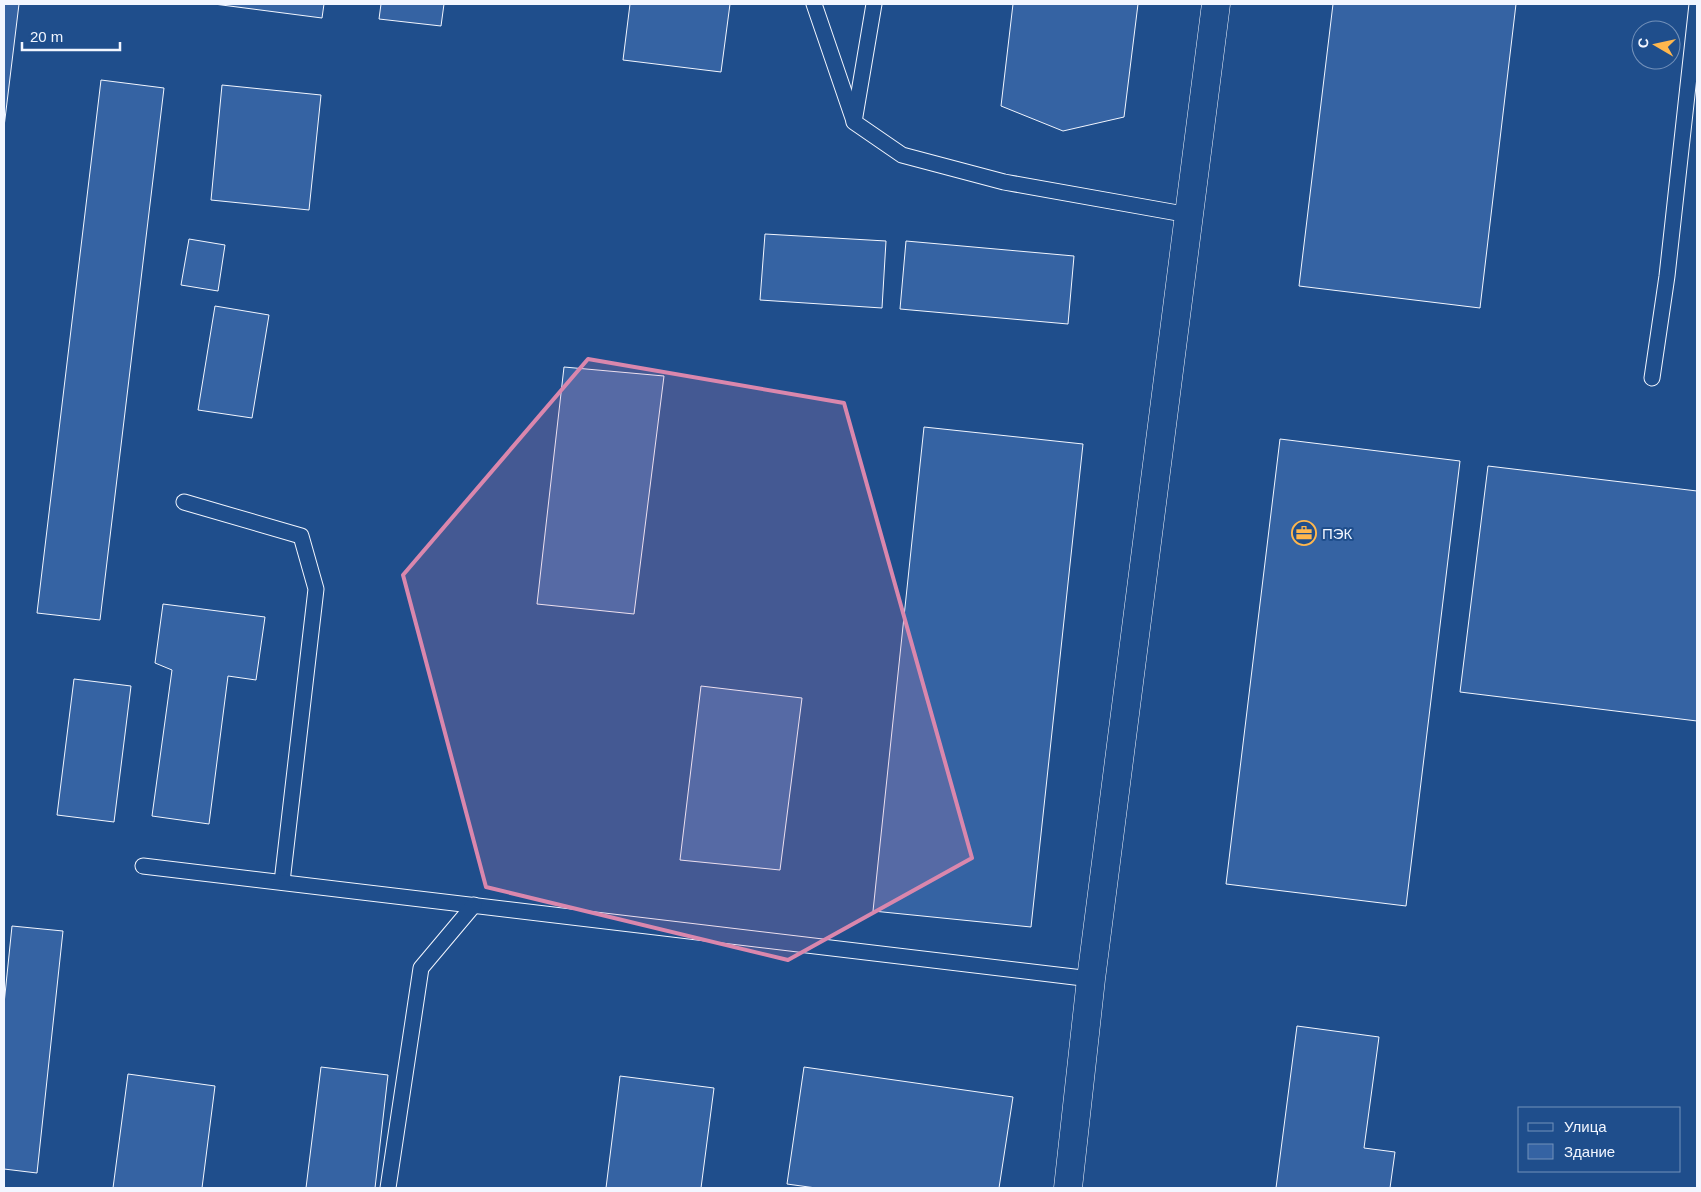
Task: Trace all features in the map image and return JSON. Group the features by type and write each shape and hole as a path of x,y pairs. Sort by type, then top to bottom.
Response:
{"street":[{"path":"1068,1188 1091,979 1216,4"}],"lane":[{"path":"814,4 854,122 902,155 1004,182 1189,215"},
{"path":"854,122 874,4"},
{"path":"1652,378 1667,276 1697,4"},
{"path":"184,502 301,536 316,589 282,882"},
{"path":"143,866 1091,979"},
{"path":"388,1188 421,968 474,905"}],"highlighted area":[{"path":"588,359 844,403 972,858 788,960 486,887 403,575"}],"building":[{"path":"4,4 19,4 4,127"},
{"path":"214,4 324,4 322,18"},
{"path":"381,4 444,4 441,26 379,19"},
{"path":"630,4 730,4 721,72 623,60"},
{"path":"1013,4 1138,4 1124,117 1063,131 1001,106"},
{"path":"1333,4 1516,4 1480,308 1299,286"},
{"path":"101,80 164,88 100,620 37,613"},
{"path":"222,85 321,95 309,210 211,200"},
{"path":"765,234 886,241 882,308 760,300"},
{"path":"189,239 225,245 218,291 181,285"},
{"path":"906,241 1074,256 1068,324 900,309"},
{"path":"215,306 269,315 252,418 198,410"},
{"path":"564,367 664,376 634,614 537,604"},
{"path":"924,427 1083,444 1031,927 873,911"},
{"path":"1280,439 1460,461 1406,906 1226,884"},
{"path":"1488,466 1697,491 1697,721 1460,692"},
{"path":"163,604 265,617 256,680 228,676 209,824 152,816 172,670 155,663"},
{"path":"74,679 131,686 114,822 57,815"},
{"path":"701,686 802,698 780,870 680,860"},
{"path":"12,926 63,931 37,1173 4,1169 4,1004"},
{"path":"1297,1026 1379,1037 1364,1148 1395,1152 1390,1188 1276,1188"},
{"path":"321,1067 388,1075 375,1188 306,1188"},
{"path":"804,1067 1013,1097 999,1188 816,1188 787,1184"},
{"path":"128,1074 215,1086 202,1188 113,1188"},
{"path":"620,1076 714,1088 701,1188 606,1188"}],"place":[{"name":"ПЭК","path":"1304,533"}]}
